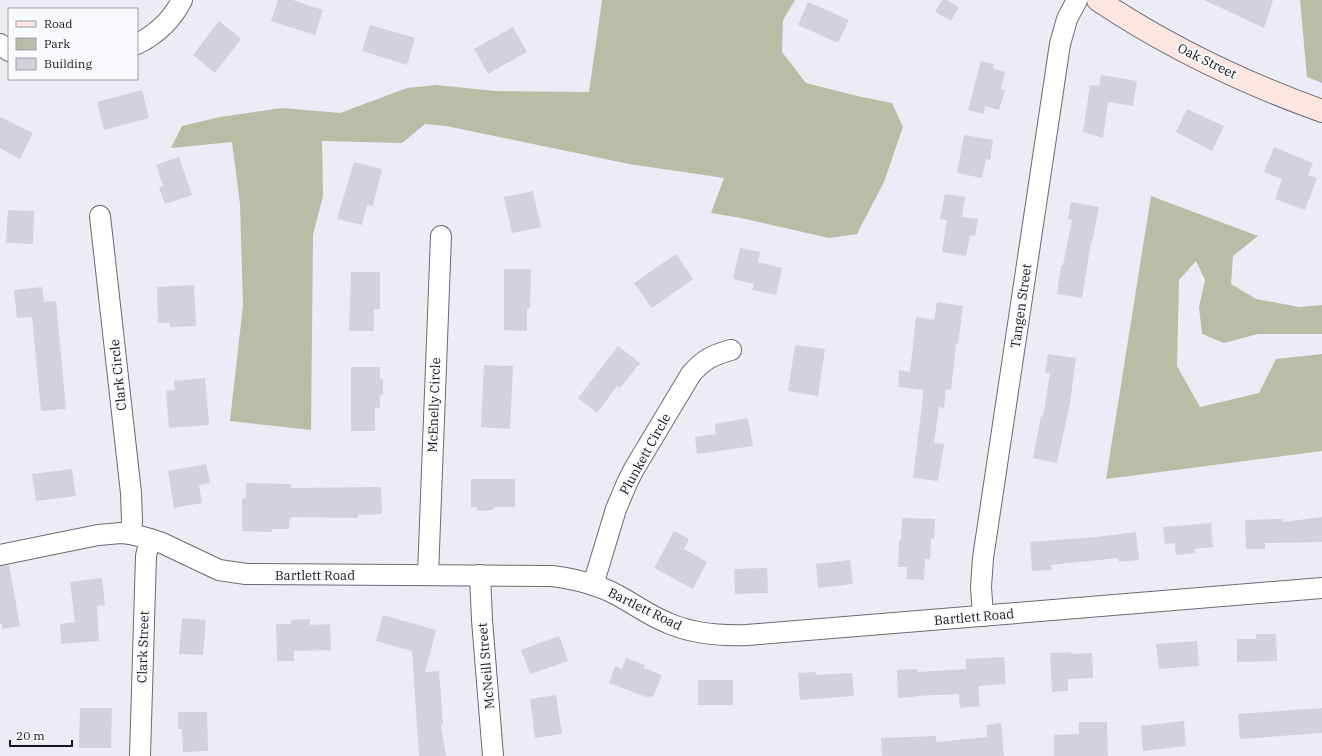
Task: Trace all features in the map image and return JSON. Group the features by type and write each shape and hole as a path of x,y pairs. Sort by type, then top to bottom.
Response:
{"street":[{"path":"138,44 161,29 173,15 182,0"},
{"name":"Tangen Street","path":"983,616 981,587 984,558 1060,44 1067,19 1077,0"},
{"name":"Oak Street","path":"1098,0 1152,33 1188,52 1248,81 1322,111"},
{"path":"0,44 8,50"},
{"name":"Clark Circle","path":"100,216 131,493 132,520 140,536"},
{"name":"McEnelly Circle","path":"428,575 442,236"},
{"name":"Plunkett Circle","path":"593,585 616,509 634,469 691,374 708,358 731,350"},
{"name":"Bartlett Road","path":"0,555 98,535 110,534 140,536 219,570 233,573 259,575 552,576 593,585 617,595 667,623 697,632 747,635 1322,588"},
{"name":"Clark Street","path":"140,536 146,556 140,756"},
{"name":"McNeill Street","path":"480,575 482,620 493,756"}],"green space":[{"path":"602,0 795,0 783,20 782,52 806,83 892,103 903,127 884,182 857,234 829,238 741,218 711,213 724,178 629,164 446,126 425,124 402,143 322,141 323,196 313,235 311,430 230,421 243,305 240,204 232,142 171,148 182,126 220,117 282,108 340,113 407,88 436,85 495,91 589,92"},
{"path":"1300,0 1322,0 1322,83 1307,77"},
{"path":"1151,196 1258,236 1233,256 1231,284 1256,299 1299,307 1322,305 1322,334 1258,334 1224,343 1202,334 1199,307 1205,280 1196,261 1179,280 1177,366 1200,407 1259,393 1276,359 1322,354 1322,451 1106,479"}],"building":[{"path":"278,0 293,0 323,10 315,35 271,21"},
{"path":"942,0 947,0 959,7 951,21 935,12"},
{"path":"1204,0 1273,0 1264,28"},
{"path":"808,2 849,20 838,43 798,25"},
{"path":"219,21 241,39 215,73 193,55"},
{"path":"370,25 415,38 407,65 362,51"},
{"path":"513,27 527,52 488,74 474,49"},
{"path":"981,61 994,64 993,68 1005,72 1001,89 1005,90 999,110 985,106 984,114 968,110"},
{"path":"1101,75 1137,81 1133,106 1108,102 1103,138 1083,132 1090,85 1099,86"},
{"path":"142,90 149,118 104,130 97,102"},
{"path":"1187,109 1224,126 1212,151 1176,132"},
{"path":"0,117 33,133 20,159 0,148"},
{"path":"964,135 993,140 990,160 986,159 982,178 957,173"},
{"path":"1274,147 1313,163 1308,175 1317,178 1305,210 1275,199 1282,179 1264,172"},
{"path":"179,157 192,195 165,204 159,188 163,186 156,165"},
{"path":"354,162 382,169 373,206 367,205 362,225 337,219"},
{"path":"533,191 541,227 512,233 504,197"},
{"path":"945,194 965,197 962,217 978,219 975,236 970,235 966,256 942,252 947,220 940,219"},
{"path":"1071,202 1099,207 1091,243 1082,298 1057,294 1061,265 1063,265 1072,220 1068,219"},
{"path":"8,210 34,211 33,244 6,243"},
{"path":"740,248 760,252 758,262 782,268 776,295 752,290 754,284 733,279"},
{"path":"676,254 693,279 652,308 634,283"},
{"path":"504,269 531,269 530,308 527,308 527,331 504,330"},
{"path":"351,272 380,272 380,309 374,309 374,331 349,331"},
{"path":"194,285 196,326 170,327 169,323 158,323 157,287"},
{"path":"42,287 44,302 56,301 66,409 41,411 32,317 17,318 14,290"},
{"path":"937,302 963,306 958,344 956,344 951,390 946,389 944,408 939,407 934,443 944,444 938,481 913,478 923,390 898,387 899,370 910,372 916,317 934,320"},
{"path":"795,345 825,349 818,396 788,391"},
{"path":"618,346 640,363 620,388 617,386 597,413 578,398"},
{"path":"1048,354 1076,358 1070,403 1057,463 1033,458 1041,416 1043,417 1050,373 1045,373"},
{"path":"484,365 513,366 510,429 481,427"},
{"path":"351,367 380,367 380,379 383,379 383,395 380,395 380,408 375,408 375,431 351,431"},
{"path":"205,378 209,425 169,428 166,391 175,390 174,381"},
{"path":"748,418 753,446 697,454 695,437 716,434 715,424"},
{"path":"206,464 210,483 199,485 202,503 174,508 168,471"},
{"path":"72,469 76,496 36,501 32,474"},
{"path":"471,479 515,479 515,507 494,507 494,510 477,511 477,507 471,507"},
{"path":"246,483 291,484 291,488 381,487 382,514 358,515 358,518 290,517 289,529 272,529 272,532 242,531 242,498 246,499"},
{"path":"1322,517 1322,542 1265,543 1265,549 1246,549 1245,520 1283,519 1283,522"},
{"path":"902,518 935,519 934,539 931,538 930,559 925,559 924,580 906,579 907,567 898,567 899,540 901,540"},
{"path":"1211,523 1213,547 1194,549 1195,553 1176,555 1175,543 1165,544 1163,527"},
{"path":"674,531 689,539 684,549 707,562 693,589 654,568"},
{"path":"1136,532 1139,560 1119,562 1118,558 1051,565 1052,570 1032,571 1030,542 1096,537"},
{"path":"850,560 853,584 818,588 816,564"},
{"path":"9,565 20,626 2,629 2,624 0,624 0,566"},
{"path":"767,568 768,593 735,594 734,569"},
{"path":"102,578 105,605 97,606 99,641 61,644 60,624 75,622 70,582"},
{"path":"383,615 436,630 425,672 439,671 443,725 441,725 446,756 419,756 412,651 376,641"},
{"path":"182,618 206,620 203,655 179,654"},
{"path":"310,619 310,625 330,624 331,650 294,651 294,661 277,661 276,624 291,624 291,620"},
{"path":"1256,634 1276,634 1277,661 1237,662 1237,639 1256,639"},
{"path":"559,636 568,661 530,674 521,650"},
{"path":"1197,641 1199,666 1159,669 1156,644"},
{"path":"1071,652 1071,654 1092,653 1093,678 1068,679 1068,691 1052,692 1050,653"},
{"path":"1004,657 1006,684 978,686 980,706 960,708 959,694 898,698 897,670 917,669 918,672 966,669 966,659"},
{"path":"626,658 645,665 644,668 662,675 653,697 649,696 649,698 609,683 615,666 622,669"},
{"path":"816,672 816,675 852,673 854,696 800,700 798,673"},
{"path":"698,680 733,680 733,705 698,705"},
{"path":"556,695 562,734 535,738 530,699"},
{"path":"80,708 112,708 111,748 79,748"},
{"path":"1322,708 1322,733 1240,739 1238,714"},
{"path":"178,712 207,712 208,751 183,752 182,729 178,729"},
{"path":"1184,721 1186,746 1143,751 1141,726"},
{"path":"1079,722 1107,722 1108,756 1054,756 1054,735 1079,734"},
{"path":"1001,723 1004,756 882,756 881,738 936,736 936,742 987,737 986,725"}]}
